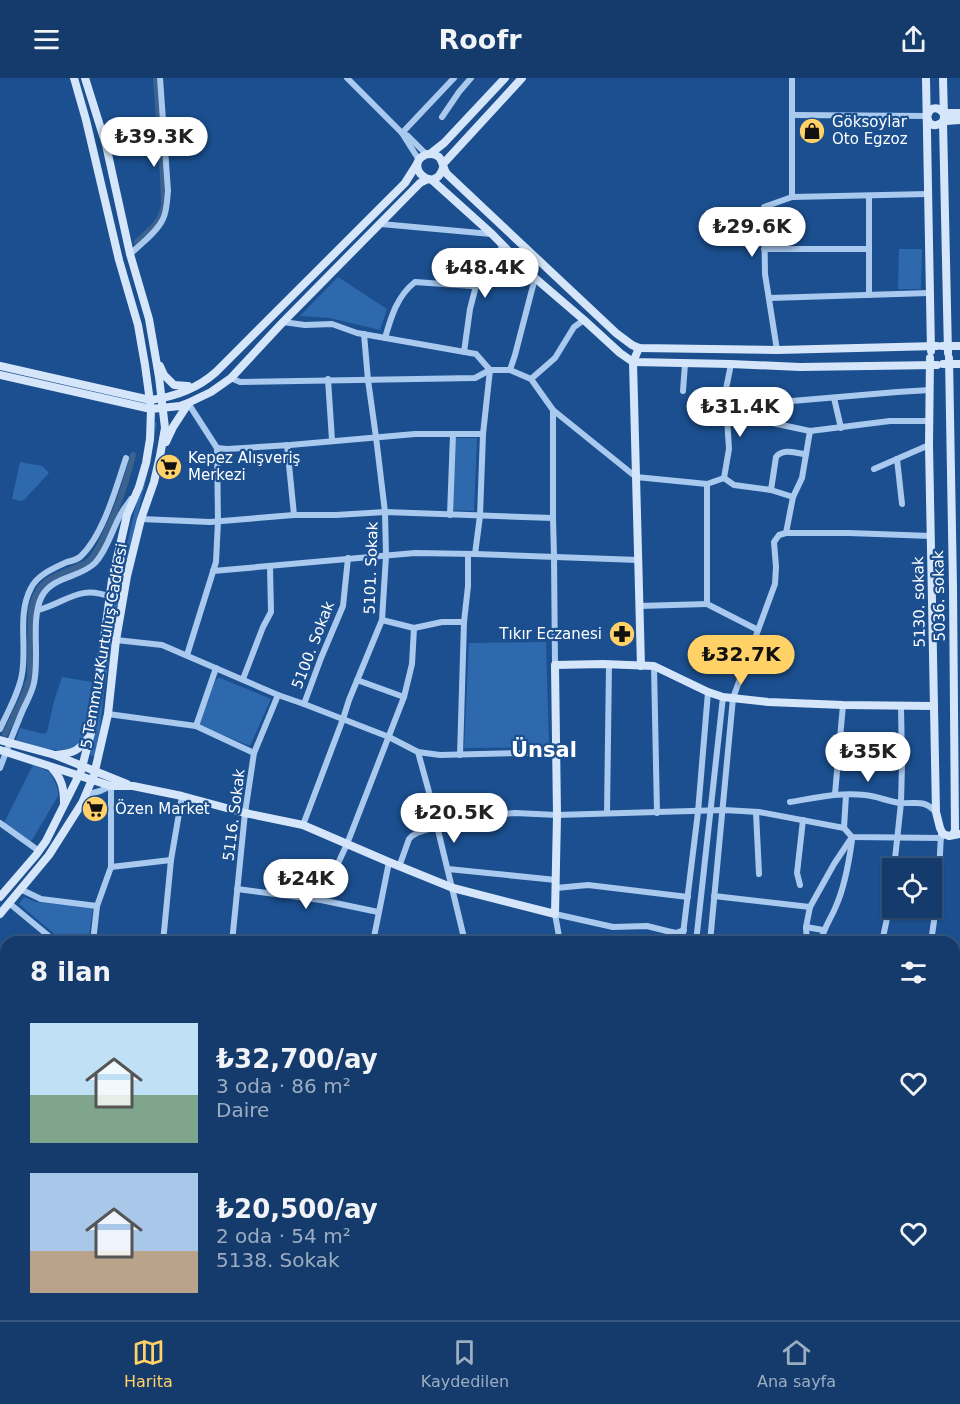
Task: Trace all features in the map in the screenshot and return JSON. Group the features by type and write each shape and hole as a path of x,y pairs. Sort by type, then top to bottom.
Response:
{"main road":[{"name":"5 Temmuz Kurtuluş Caddesi","path":"0,897 46,841 79,776 91,733 110,597 128,514 140,488 150,439 151,404 138,325 116,250 74,78"},
{"name":"5 Temmuz Kurtuluş Caddesi","path":"0,914 49,855 70,823 92,780 108,714 116,640 127,576 141,519 154,482 165,428 149,319 130,255 106,145 85,78"},
{"path":"0,375 151,404 198,385 216,372 405,183 423,158 444,143 505,78"},
{"path":"0,366 163,408 180,406 211,392 231,378 420,183 439,176 443,166 522,78"},
{"name":"5130. sokak","path":"926,78 929,293 940,355 930,390 929,446 936,812 941,834"},
{"name":"5036. sokak","path":"943,78 940,355 956,575 956,834"},
{"path":"934,108 940,110 943,117 939,125 933,125 929,123 927,117 928,112 934,108"},
{"path":"943,117 960,113"},
{"path":"943,117 960,120"},
{"path":"423,158 438,156 447,174 616,333 639,348 940,355 960,364"},
{"path":"423,158 418,172 424,178 430,179 503,244 535,278 633,362 800,368 940,355 960,346"},
{"path":"639,348 633,362 641,666"},
{"path":"156,357 164,375 174,386 198,385"},
{"path":"160,456 173,427 188,403"},
{"path":"0,740 55,755 133,786 303,825 453,888 555,914 557,815 555,665 654,666 723,697 768,702 934,706"},
{"path":"55,755 70,753 80,748 91,733"},
{"path":"3,751 111,787 133,786"},
{"path":"50,766 63,785 64,806"},
{"path":"941,834 949,836 956,834"}],"street":[{"path":"130,255 163,221 166,207 168,191 160,78"},
{"path":"347,78 402,133 408,136 423,158"},
{"path":"402,133 454,78"},
{"path":"442,117 471,78"},
{"path":"792,78 792,197"},
{"path":"792,115 927,117"},
{"path":"777,350 765,274 764,207 792,197 928,194"},
{"path":"869,196 869,295"},
{"path":"381,224 492,234"},
{"path":"464,352 476,286 503,244"},
{"path":"764,249 869,249"},
{"path":"385,338 393,311 406,289 415,282 472,286 489,279 535,278 510,370"},
{"path":"770,298 929,293"},
{"path":"531,379 555,358 574,327 584,320"},
{"path":"284,322 305,325 332,324 364,334 476,354 490,370 483,434 480,516 475,554"},
{"name":"5101. Sokak","path":"303,825 349,700 382,621 386,556 385,512 364,334"},
{"path":"682,391 685,364"},
{"path":"724,478 729,449 727,418 723,404 732,364"},
{"path":"231,378 240,382 475,378 490,370 510,370 531,379 553,410 636,477 707,484 724,478"},
{"path":"328,379 332,440"},
{"path":"775,395 792,401 930,390"},
{"path":"834,398 841,428"},
{"path":"187,655 216,562 218,521 217,448 188,403"},
{"path":"553,410 555,665"},
{"path":"727,418 756,418 810,431 890,421 930,421"},
{"path":"786,533 793,497 802,478 810,431"},
{"path":"217,448 287,445 415,434 483,434"},
{"path":"450,515 453,434"},
{"path":"287,445 294,515"},
{"path":"874,469 929,446"},
{"path":"771,490 776,457 786,452 805,454"},
{"path":"0,729 22,675 23,608 29,590 35,580 77,559 89,547 105,518 126,458"},
{"path":"897,459 902,504"},
{"path":"724,478 734,485 771,490 793,497"},
{"path":"707,484 707,604"},
{"path":"0,768 3,751 10,743 34,684 37,662 38,609 44,593 51,585 82,572 94,564 101,555 121,513 140,488"},
{"path":"141,519 218,521 294,515 385,512 553,518"},
{"path":"711,936 733,698 775,584 774,542 779,535 786,533 931,536"},
{"path":"213,571 415,553 638,560"},
{"path":"460,755 468,554"},
{"name":"5100. Sokak","path":"304,704 343,606 348,558"},
{"path":"243,679 271,612 270,567"},
{"path":"38,609 83,592 99,592 110,597"},
{"path":"639,606 707,604 758,630"},
{"path":"382,621 414,628 442,622 464,622"},
{"path":"321,900 347,844 404,697 412,664 414,628"},
{"path":"116,640 162,645 278,695 389,737 418,752 440,755 556,752"},
{"path":"607,813 609,664"},
{"path":"654,666 657,813"},
{"path":"196,726 216,668"},
{"path":"357,681 404,697"},
{"path":"683,936 699,812 708,692"},
{"name":"5116. Sokak","path":"233,936 245,813 254,753 278,695"},
{"path":"697,936 723,697"},
{"path":"835,794 843,705"},
{"path":"895,858 901,803 901,706"},
{"path":"108,714 196,726 254,753"},
{"path":"418,752 453,888 461,936"},
{"path":"85,795 111,787 111,867 97,906 94,936"},
{"path":"790,802 835,794 864,795 901,803 920,802 930,806 936,812"},
{"path":"844,828 846,795"},
{"path":"164,936 171,860 182,796"},
{"path":"399,867 412,836 466,817 515,813 557,815 722,810 756,812 844,828 852,837 849,863 836,906 822,936"},
{"path":"756,812 759,873"},
{"path":"800,885 797,873 803,820"},
{"path":"0,824 39,851"},
{"path":"852,837 941,834 938,893 932,936"},
{"path":"807,936 810,907 852,837"},
{"path":"111,867 171,860"},
{"path":"374,936 389,862"},
{"path":"448,870 556,884 588,885 688,897"},
{"path":"20,889 41,898 97,906"},
{"path":"237,889 321,900 378,912"},
{"path":"714,896 810,907"},
{"path":"9,903 49,936"},
{"path":"559,936 555,914 613,927 647,926 676,933 684,930"},
{"path":"883,936 887,918"},
{"path":"806,927 823,930"}],"shaded area":[{"path":"899,249 922,249 921,289 898,289"},
{"path":"338,277 387,309 380,330 330,318 300,316"},
{"path":"155,422 157,423 151,460 121,587 104,692 97,757 90,755 117,587"},
{"path":"454,438 477,438 474,511 451,510"},
{"path":"20,462 42,466 49,473 21,501 12,499"},
{"path":"546,642 549,747 464,748 469,643"},
{"path":"62,677 92,682 83,740 76,746 59,750 42,748 16,740 20,728 44,734 47,732"},
{"path":"218,678 271,699 250,746 199,724"},
{"path":"33,765 50,772 58,789 58,796 31,842 4,823"},
{"path":"24,897 36,902 93,908 89,936 57,936 19,904"}],"waterway":[{"path":"137,242 160,218 164,206 156,78"},
{"path":"5,734 30,678 31,610 37,593 46,582 58,574 89,561 93,556 118,505 133,455"}],"place":[{"name":"Göksoylar Oto Egzoz","path":"812,131"},
{"name":"Kepez Alışveriş Merkezi","path":"169,467"},
{"name":"Tıkır Eczanesi","path":"622,634"},
{"name":"Özen Market","path":"95,809"}],"district":[{"name":"Ünsal","path":"544,750"}]}
